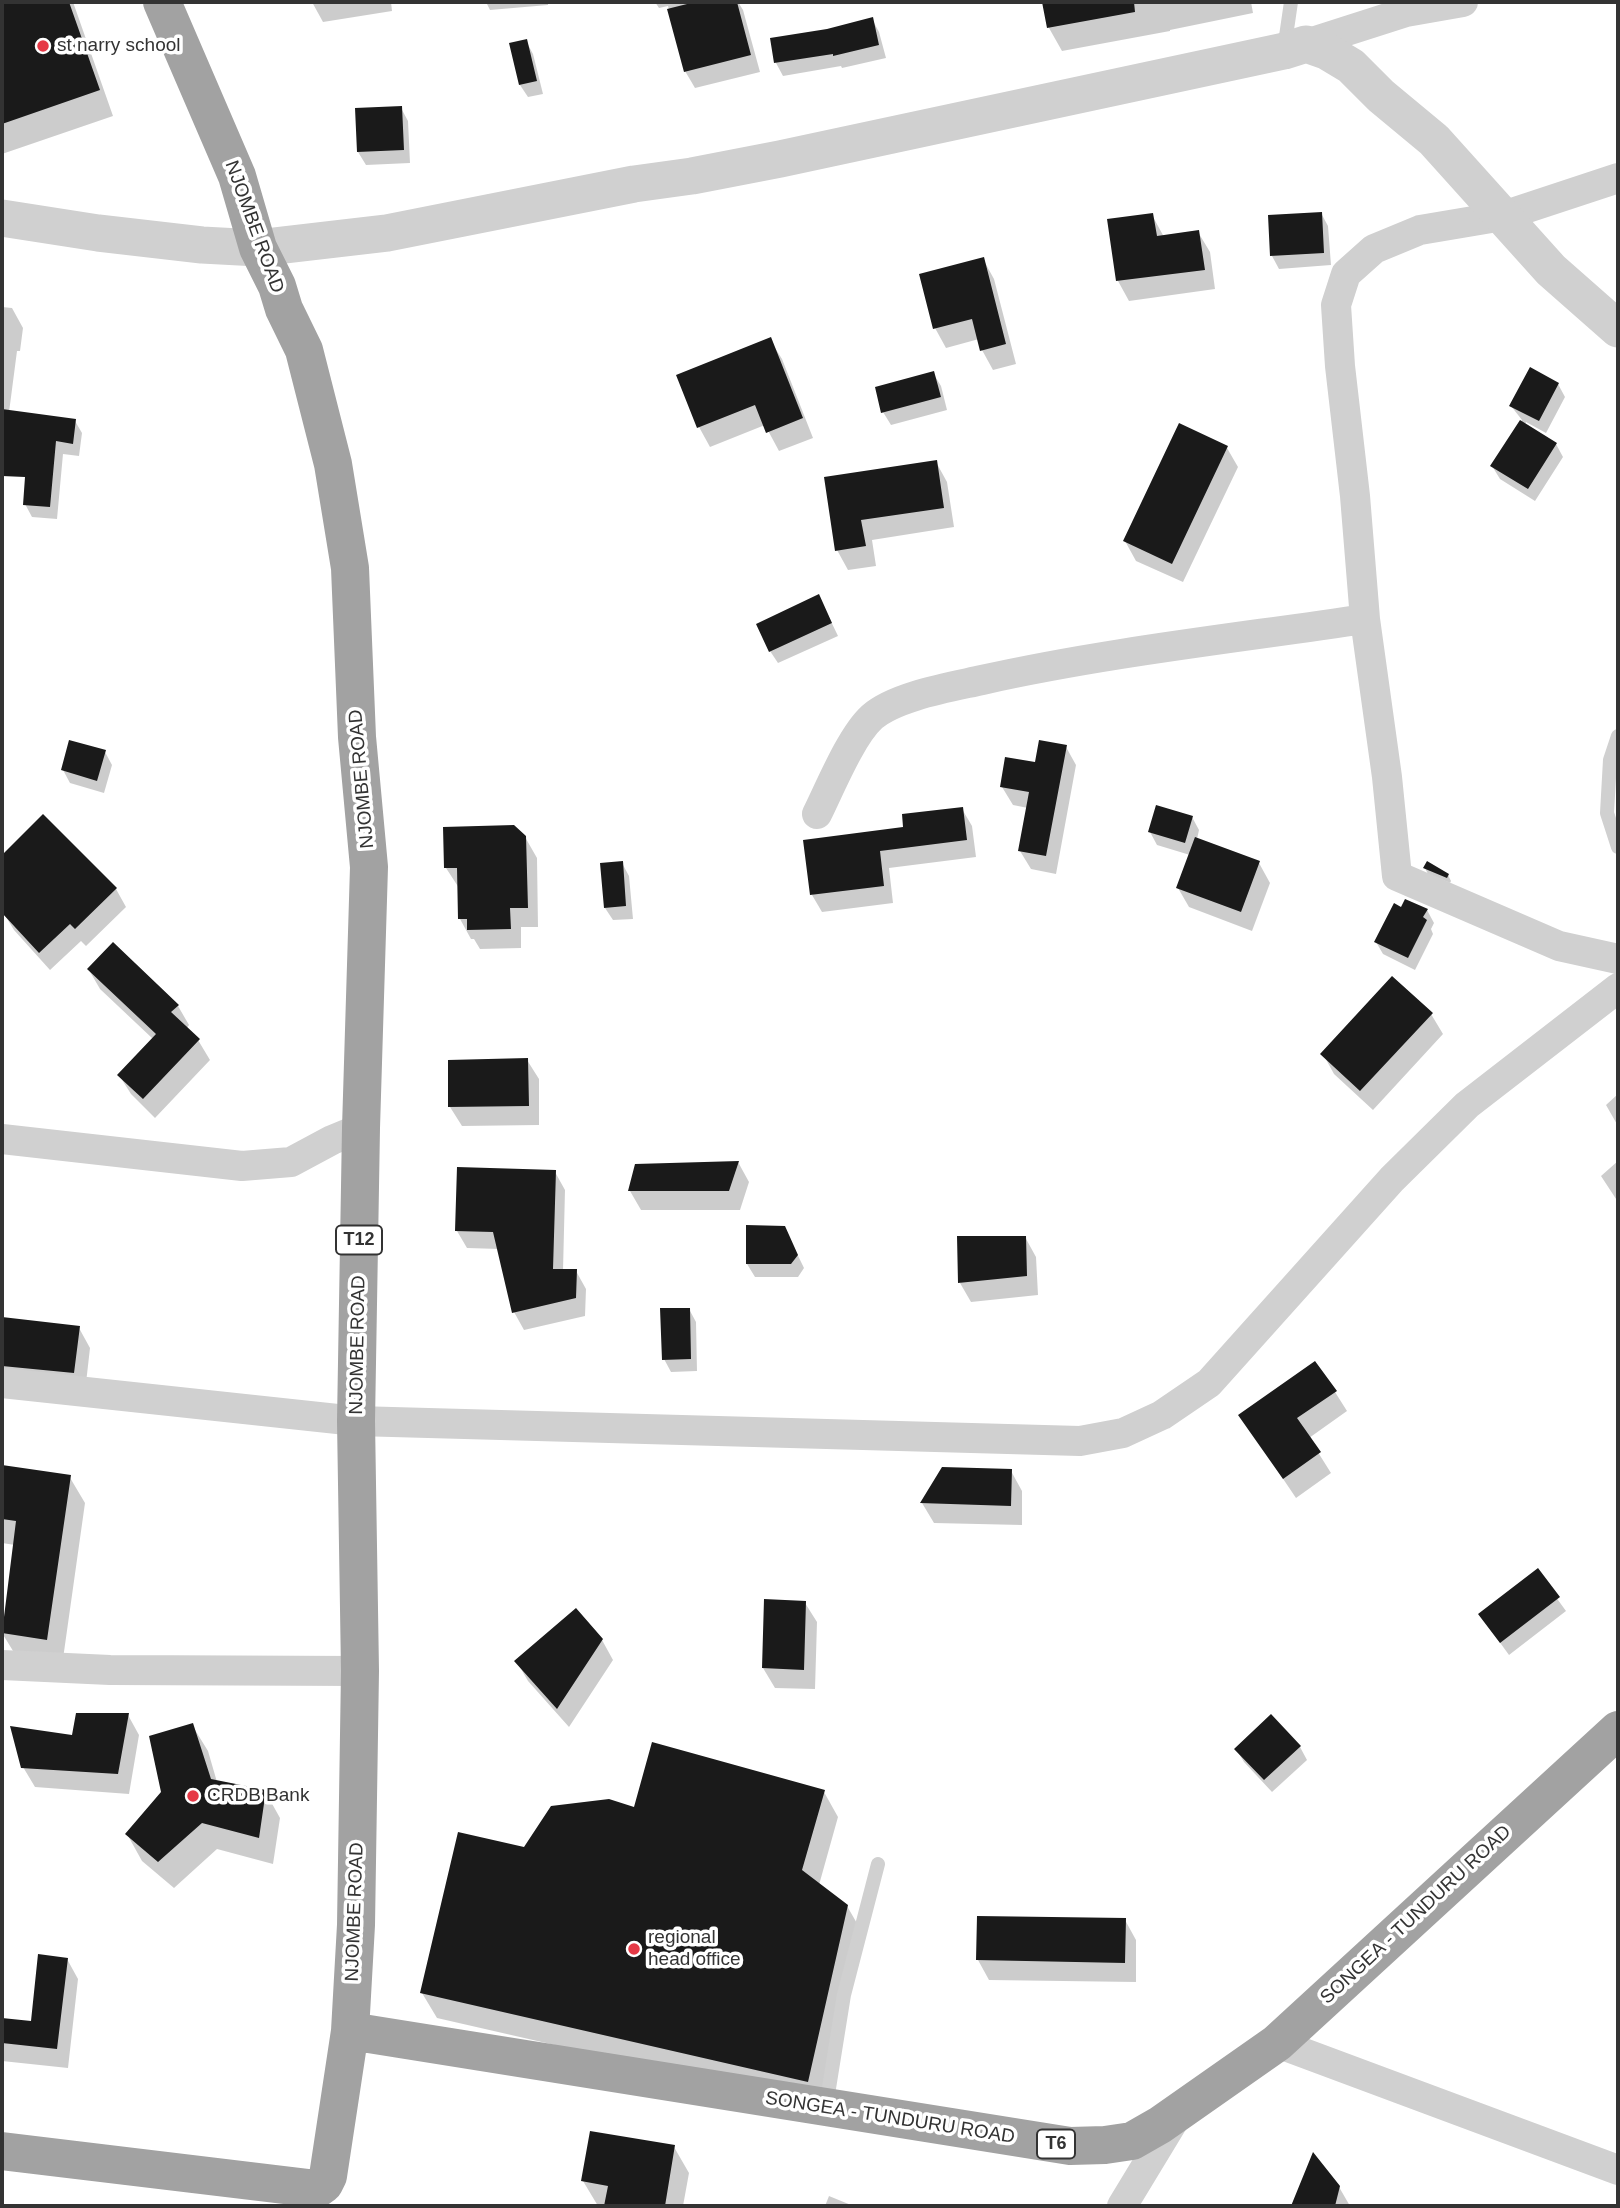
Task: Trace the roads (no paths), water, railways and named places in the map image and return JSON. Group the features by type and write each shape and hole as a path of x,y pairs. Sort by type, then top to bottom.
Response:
{"highway":[{"name":"NJOMBE ROAD","path":"2,2151 316,2197 328,2176 350,2031 356,1925 359,1671 356,1420 369,867 357,737 350,568 333,464 304,350 258,248 237,176 162,2"},
{"name":"SONGEA - TUNDURU ROAD","path":"350,2031 1070,2146 1132,2141 1277,2043 1618,1730"}],"street":[{"path":"2,218 97,233 202,245 258,248 387,233 634,184 692,176 1295,48 1406,12 1463,2"},
{"path":"1295,48 1326,51 1351,66 1381,96 1434,140 1551,270 1618,329"},
{"path":"1618,178 1503,216 1420,230 1374,249 1346,274 1336,306 1365,619 1387,776 1396,876 1559,946 1618,959"},
{"path":"817,814 856,738 873,717 925,693 1042,667 1365,619"},
{"path":"2,1383 356,1420 1080,1441 1124,1433 1161,1415 1209,1383 1384,1189 1467,1105 1618,988"},
{"path":"2,1139 242,1166 291,1162 361,1128"},
{"path":"2,1665 110,1670 359,1671"},
{"path":"1277,2043 1618,2170"},
{"path":"1122,2206 1180,2110"}],"lane":[{"path":"1291,2 1295,48"},
{"path":"1618,736 1610,760 1606,813 1618,847"},
{"path":"826,2108 844,1995 878,1864"}],"place":[{"name":"st narry school","path":"43,46"},
{"name":"CRDB Bank","path":"193,1796"},
{"name":"regional head office","path":"634,1949"}]}
